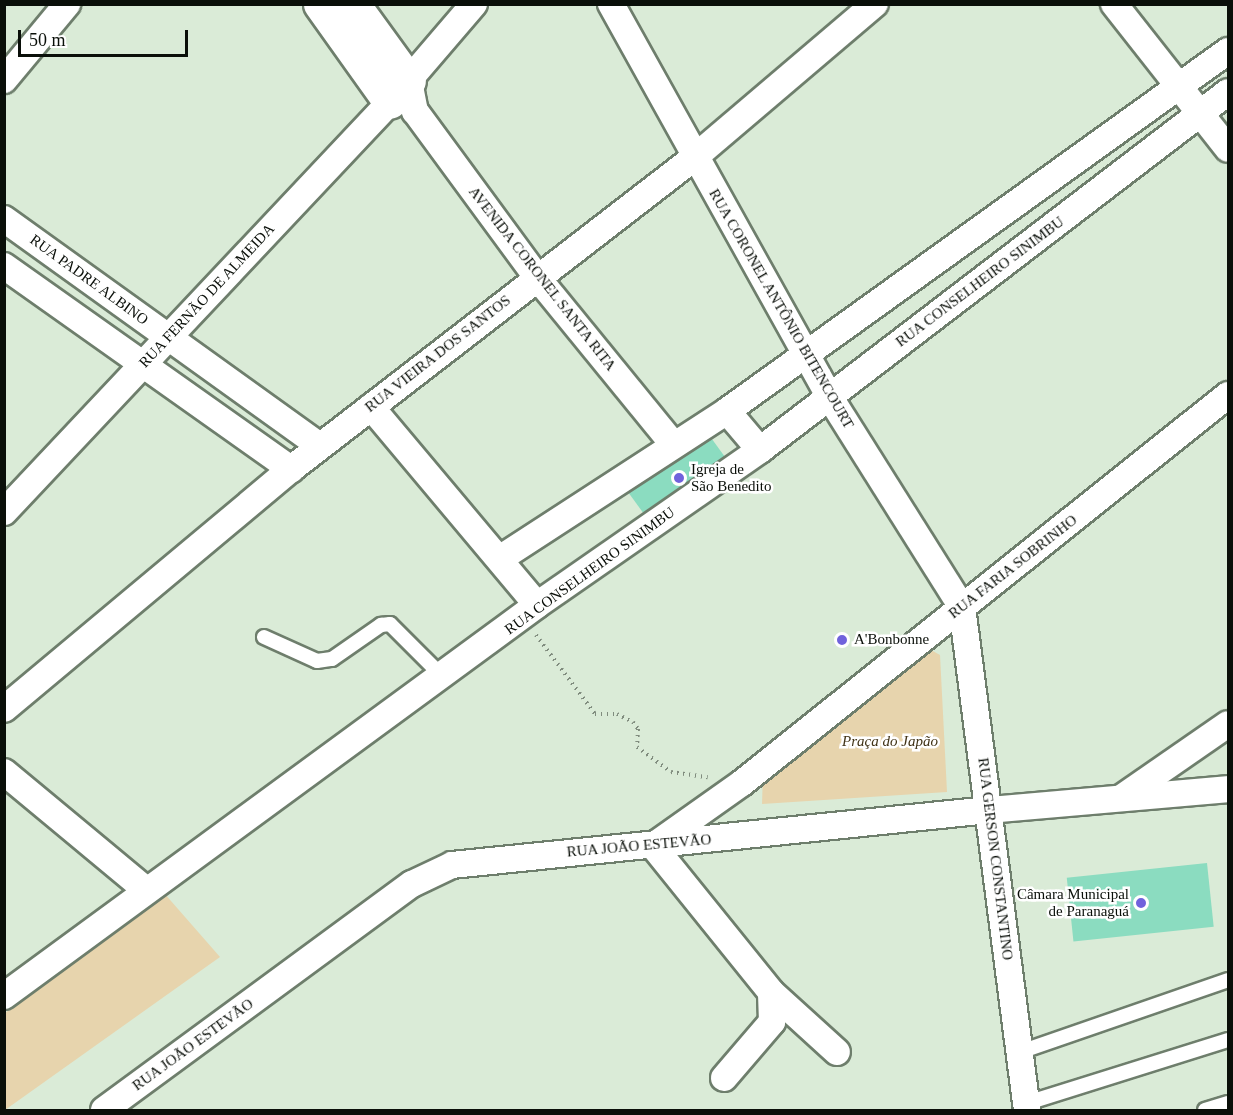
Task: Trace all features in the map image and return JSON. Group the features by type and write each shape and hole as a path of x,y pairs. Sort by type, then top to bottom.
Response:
{"street":[{"path":"4,80 67,4"},
{"name":"AVENIDA CORONEL SANTA RITA","path":"320,4 405,98 536,276 673,444"},
{"name":"AVENIDA CORONEL SANTA RITA","path":"353,4 405,98"},
{"name":"RUA FERNÃO DE ALMEIDA","path":"4,512 167,337 405,98 474,4"},
{"name":"RUA CORONEL ANTÔNIO BITENCOURT","path":"611,4 695,157 808,354 829,396 962,607"},
{"name":"RUA VIEIRA DOS SANTOS","path":"4,709 291,469 536,276 695,157 876,4"},
{"path":"1114,4 1178,90 1201,114 1228,149"},
{"path":"501,558 727,411 1178,90 1228,51"},
{"name":"RUA CONSELHEIRO SINIMBU","path":"4,996 146,890 443,677 530,611 760,450 1228,92"},
{"name":"RUA PADRE ALBINO","path":"4,219 320,446"},
{"path":"4,266 291,469"},
{"name":"RUA FARIA SOBRINHO","path":"653,846 742,783 1228,395"},
{"path":"371,407 501,558 530,611"},
{"path":"727,411 760,450"},
{"name":"RUA GERSON CONSTANTINO","path":"962,607 1027,1107"},
{"name":"RUA JOÃO ESTEVÃO","path":"104,1110 412,884 435,872 476,861 653,846 1121,798 1228,724"},
{"path":"4,772 146,890"},
{"path":"1121,798 1228,789"},
{"path":"653,846 771,992 837,1052"},
{"path":"724,1078 772,1022 771,992"}],"lane":[{"path":"264,637 317,661 332,658 381,625 390,624 443,677"},
{"path":"1020,1052 1228,980"},
{"path":"1027,1107 1228,1040"},
{"path":"1205,1110 1228,1103"}],"path":[{"path":"530,611 595,714 616,714 633,722 638,729 637,747 670,772 742,783"}],"green space":[{"name":"Praça do Japão","path":"924,646 940,655 947,792 762,804 763,773"},
{"path":"164,893 220,957 5,1110 5,1013"}],"building":[{"name":"Igreja de São Benedito","path":"709,435 729,463 649,521 629,493"},
{"name":"Câmara Municipal de Paranaguá","path":"1207,863 1214,927 1073,941 1067,878"}],"place":[{"name":"Igreja de São Benedito","path":"679,478"},
{"name":"A'Bonbonne","path":"842,640"},
{"name":"Câmara Municipal de Paranaguá","path":"1141,903"}]}
